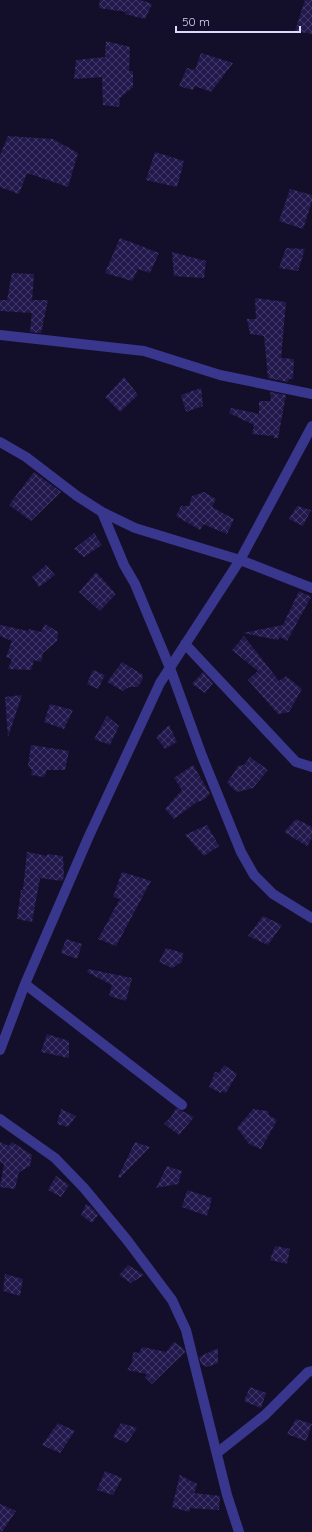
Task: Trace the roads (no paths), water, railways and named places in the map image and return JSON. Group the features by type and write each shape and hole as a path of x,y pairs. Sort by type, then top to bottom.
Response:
{"street":[{"path":"0,336 144,351 220,375 312,394"},
{"path":"0,1050 25,984 89,836 160,683 240,560 312,426"},
{"path":"0,442 26,457 77,496 102,512 135,528 240,560 312,588"},
{"path":"102,512 124,565 135,584 170,668 202,756 244,858 254,875 273,894 312,918"},
{"path":"186,644 296,762 312,767"},
{"path":"25,984 182,1105"},
{"path":"0,1119 55,1158 84,1188 127,1240 172,1300 186,1330 228,1495 239,1532"},
{"path":"217,1453 265,1415 308,1372 312,1371"}]}
